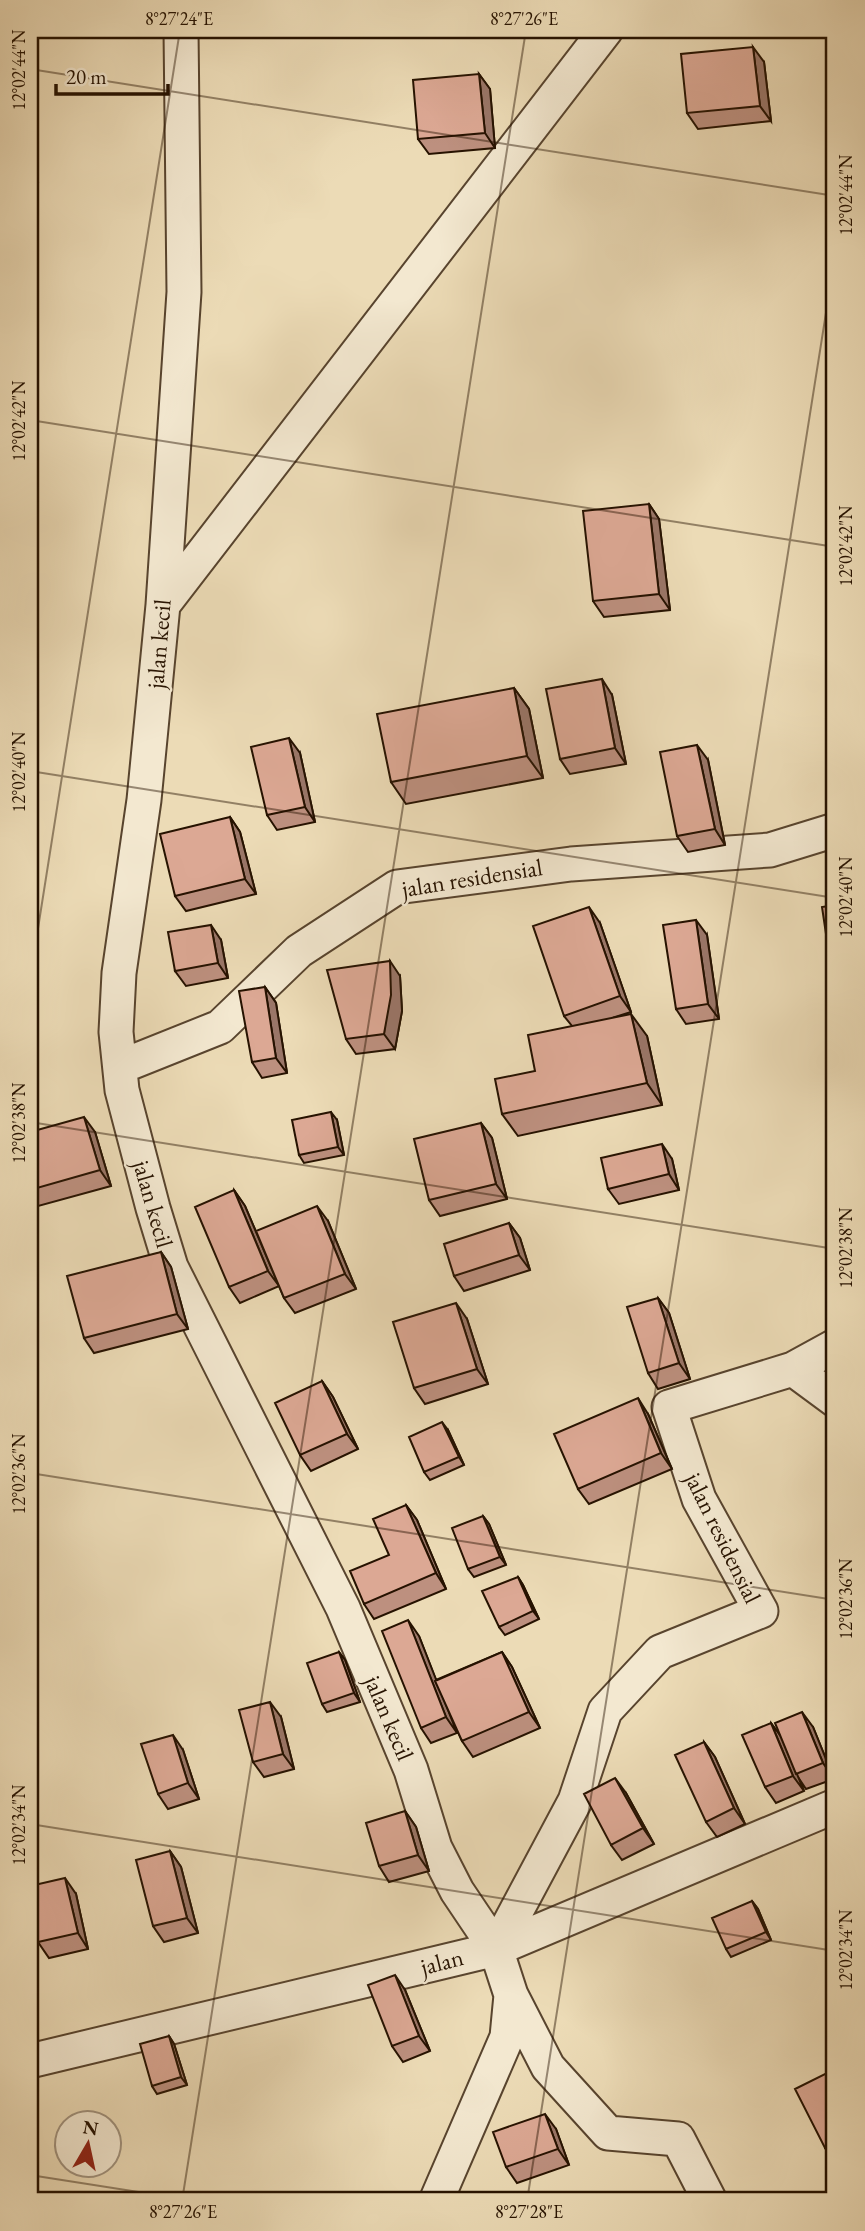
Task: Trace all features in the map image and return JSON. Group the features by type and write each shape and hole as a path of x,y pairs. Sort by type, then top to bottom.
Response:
{"street":[{"name":"jalan kecil","path":"181,30 184,292 163,605 144,800 119,973 116,1032 122,1090 153,1208 172,1267 343,1608 411,1770 435,1848 457,1891 496,1949 511,1995 548,2067 608,2133 678,2139 710,2201"},
{"path":"163,605 606,30"},
{"name":"jalan residensial","path":"120,1067 220,1027 299,951 397,887 571,864 771,850 835,830"},
{"name":"jalan residensial","path":"496,1949 575,1801 605,1711 660,1652 761,1611 699,1499 669,1407 793,1369 835,1346"},
{"path":"793,1369 835,1400"},
{"name":"jalan","path":"30,2061 496,1949 835,1806"},
{"path":"436,2201 507,2037 511,1995"}],"building":[{"path":"753,47 760,106 687,113 681,54"},
{"path":"479,74 485,133 418,139 413,80"},
{"path":"649,504 659,594 593,601 583,511"},
{"path":"602,679 615,748 560,759 546,689"},
{"path":"514,688 527,756 391,782 377,714"},
{"path":"289,738 305,807 267,815 251,747"},
{"path":"697,745 715,829 677,836 660,752"},
{"path":"230,817 245,879 175,896 160,834"},
{"path":"835,905 835,980 833,981 822,907"},
{"path":"589,907 620,996 564,1016 533,926"},
{"path":"696,920 708,1004 676,1009 663,925"},
{"path":"211,925 218,963 175,971 168,932"},
{"path":"390,961 391,995 384,1034 346,1039 327,970"},
{"path":"265,987 276,1058 252,1062 239,991"},
{"path":"631,1014 647,1083 502,1114 495,1079 535,1071 528,1035"},
{"path":"331,1112 338,1147 299,1155 292,1120"},
{"path":"84,1117 100,1170 30,1190 30,1132"},
{"path":"481,1123 496,1184 429,1200 414,1139"},
{"path":"662,1144 669,1174 608,1189 601,1158"},
{"path":"234,1190 268,1271 229,1287 195,1207"},
{"path":"317,1206 345,1274 284,1298 256,1231"},
{"path":"509,1223 519,1255 454,1276 444,1244"},
{"path":"161,1252 177,1314 84,1338 67,1276"},
{"path":"658,1298 679,1363 648,1373 627,1307"},
{"path":"456,1303 477,1369 414,1388 393,1322"},
{"path":"322,1381 347,1434 300,1455 275,1403"},
{"path":"638,1398 661,1453 578,1489 554,1434"},
{"path":"442,1422 459,1457 424,1472 409,1437"},
{"path":"406,1505 436,1573 364,1604 350,1571 389,1555 373,1519"},
{"path":"483,1516 500,1557 468,1569 452,1528"},
{"path":"518,1577 533,1611 499,1627 482,1591"},
{"path":"408,1620 446,1717 421,1728 382,1631"},
{"path":"339,1652 354,1693 322,1704 307,1663"},
{"path":"502,1652 529,1712 462,1741 435,1681"},
{"path":"270,1702 283,1754 253,1762 239,1710"},
{"path":"802,1712 823,1763 796,1774 775,1723"},
{"path":"771,1723 793,1776 765,1787 742,1735"},
{"path":"173,1735 188,1783 158,1794 141,1744"},
{"path":"704,1742 734,1808 706,1822 675,1755"},
{"path":"615,1778 643,1828 611,1845 584,1794"},
{"path":"405,1811 418,1855 379,1866 366,1823"},
{"path":"170,1851 187,1918 153,1926 136,1860"},
{"path":"65,1878 78,1933 38,1942 30,1904 30,1886"},
{"path":"752,1901 766,1932 726,1949 712,1918"},
{"path":"395,1975 419,2036 392,2046 368,1985"},
{"path":"169,2036 181,2077 152,2086 140,2044"},
{"path":"835,2069 835,2143 825,2148 795,2089"},
{"path":"545,2114 558,2149 506,2167 493,2132"}]}
